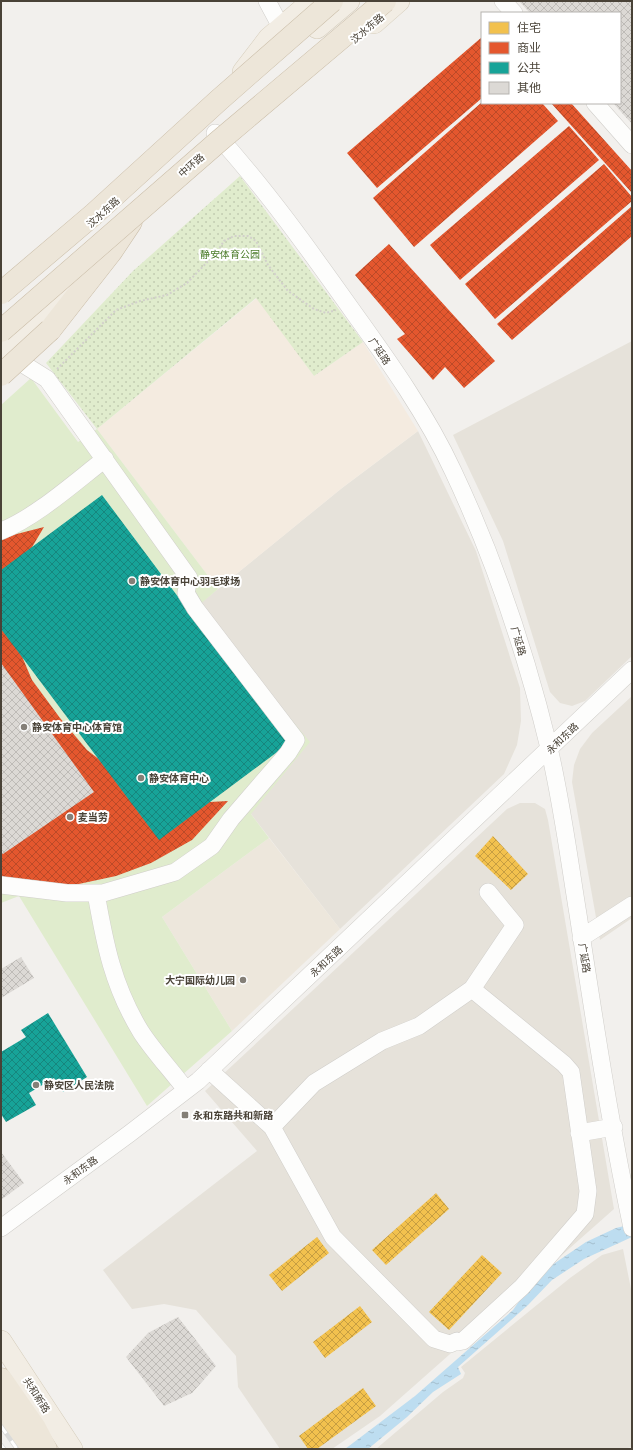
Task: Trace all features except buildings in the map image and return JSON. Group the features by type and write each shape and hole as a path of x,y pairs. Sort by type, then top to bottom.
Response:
{"highway":[{"path":"1,293 103,218 225,94 332,1"},
{"name":"中环路","path":"1,331 385,1"},
{"path":"1,375 50,330 111,252 140,210"},
{"path":"1,288 58,240 103,218"},
{"path":"1,1379 35,1428 46,1449"},
{"path":"1,1410 30,1449"}],"main road":[{"name":"汶水东路","path":"210,128 269,38 312,1"},
{"name":"汶水东路","path":"1,320 103,218 210,128 349,1"},
{"name":"汶水东路","path":"1,302 210,128 371,1"},
{"name":"汶水东路","path":"210,128 299,86 399,1"},
{"name":"汶水东路","path":"1,351 48,310 103,218"},
{"name":"共和新路","path":"1,1341 72,1449"},
{"path":"1,1388 46,1449"}],"street":[{"path":"267,1 281,27"},
{"path":"503,1 513,12"},
{"path":"596,104 632,145"},
{"name":"广延路","path":"210,128 247,169 312,254 420,411 452,467 485,540 517,630 549,750 582,938 603,1073 632,1228"},
{"path":"1,351 47,379 189,578 186,593 195,608 296,740 288,753 232,819 212,846 175,872 103,893 67,893 1,885"},
{"path":"1,531 10,528 53,499 105,459"},
{"name":"永和东路","path":"1,1228 186,1090 209,1070 632,670"},
{"path":"272,1127 314,1083 382,1041 419,1026 472,989 516,925 488,892"},
{"path":"96,893 106,950 119,990 142,1032 186,1090"},
{"path":"582,938 632,905"},
{"path":"209,1070 272,1127 334,1237 434,1339 450,1344 463,1341 522,1287 585,1214 588,1190 571,1072 564,1064 472,989"},
{"path":"579,1133 614,1127"}],"path":[{"path":"47,379 116,310 140,301 167,295 187,283 217,252 224,241 234,236 248,236 256,241 277,279 288,291 314,309 326,313 334,312 346,302"}],"shaded area":[{"path":"257,298 314,376 363,342 418,431 342,488 218,589 97,429"},
{"path":"632,341 632,656 585,701 572,706 560,703 550,692 503,541 453,435"},
{"path":"418,431 476,551 520,688 521,721 517,745 504,774 340,929 251,814 197,606 342,488"},
{"path":"632,696 632,918 600,940 572,782 574,765 580,749 592,733"},
{"path":"520,803 535,803 545,809 548,820 614,1209 380,1416 332,1449 280,1449 238,1387 236,1356 196,1310 164,1304 132,1309 103,1270 257,1151 205,1091 507,809"},
{"name":"大宁国际幼儿园","path":"269,838 340,929 232,1031 162,917"},
{"path":"623,1249 632,1294 632,1447 623,1449 376,1449 443,1392 463,1378 465,1373 461,1367 570,1278 602,1255"}],"green space":[{"name":"静安体育公园","path":"240,176 363,342 314,376 256,298 97,429 46,363 133,271"},
{"name":"静安体育中心","path":"31,378 78,442 97,429 218,589 198,606 310,742 251,814 269,838 162,917 232,1031 147,1106 19,896 1,903 1,405"}],"water":[{"path":"632,1224 632,1237 584,1259 552,1280 528,1305 458,1367 461,1374 433,1392 407,1417 368,1449 345,1449 415,1396 513,1310 529,1287 552,1265 586,1242 616,1228"}],"railway":[{"path":"1,1426 17,1449"},
{"path":"1,1445 4,1449"}],"place":[{"name":"静安体育中心羽毛球场","path":"132,581"},
{"name":"静安体育中心体育馆","path":"24,727"},
{"name":"静安体育中心","path":"141,778"},
{"name":"麦当劳","path":"70,817"},
{"name":"大宁国际幼儿园","path":"243,980"},
{"name":"静安区人民法院","path":"36,1085"},
{"name":"永和东路共和新路","path":"185,1115"}]}
